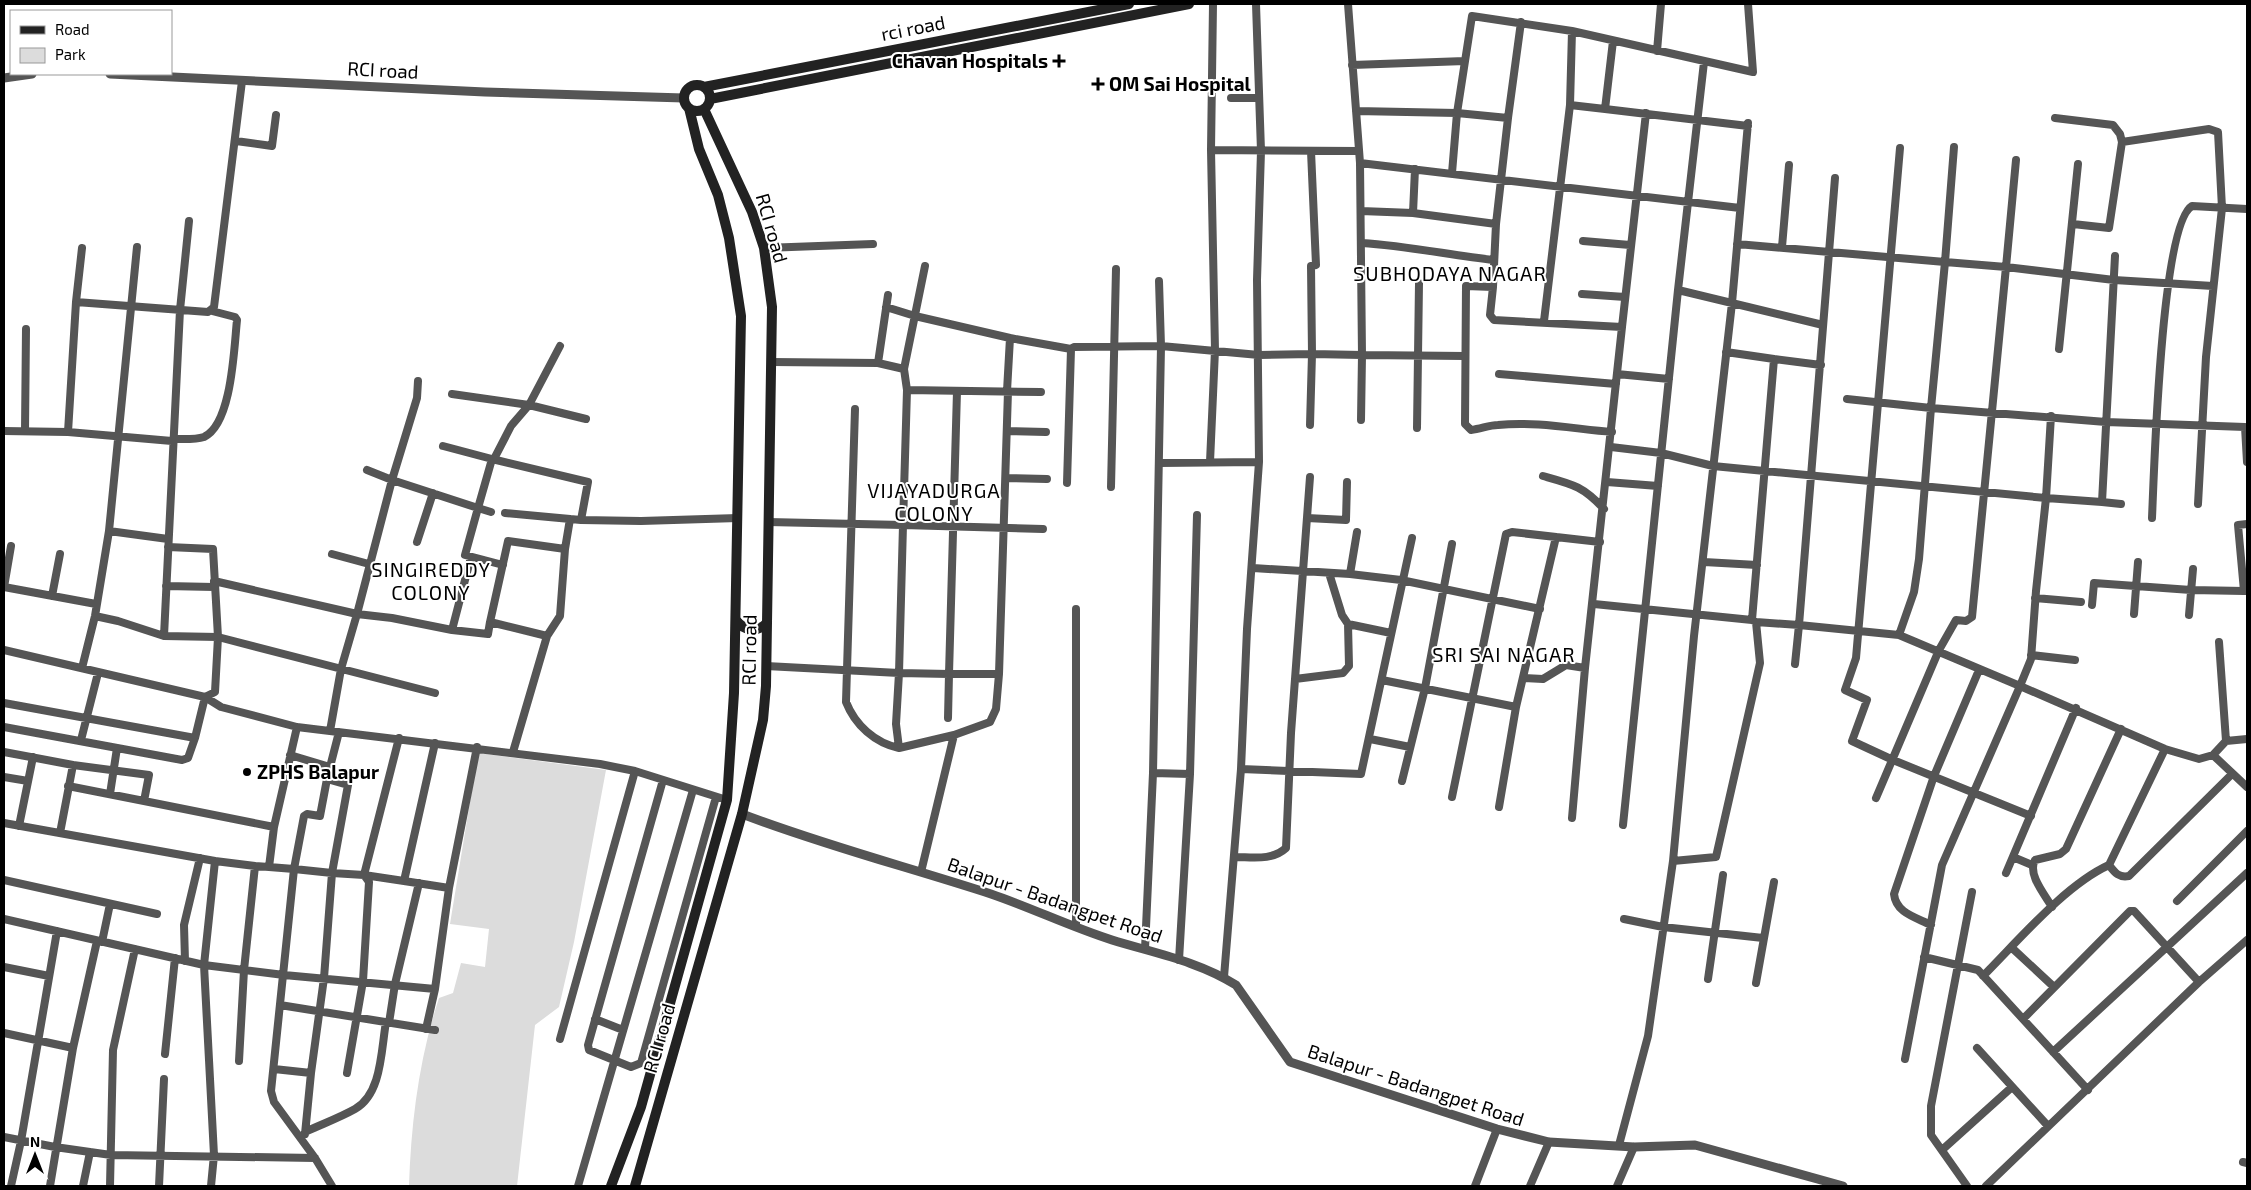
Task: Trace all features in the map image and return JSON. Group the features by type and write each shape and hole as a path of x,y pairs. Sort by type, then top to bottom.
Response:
{"main road":[{"name":"rci road","path":"704,87 1129,4"},
{"name":"RCI road","path":"710,99 1176,5 1190,4"},
{"path":"611,1186 641,1107 727,800 733,740 741,316 737,275 718,195 705,167 689,108 684,98 686,92 692,86 704,87 710,99 704,109 696,111 689,108"},
{"name":"RCI road","path":"635,1186 742,814 763,720 767,641 772,307 764,248 736,174 704,109"},
{"path":"736,620 747,630 758,630 767,623"},
{"path":"735,641 749,634 758,634 767,641"}],"street":[{"path":"1210,462 1215,350 1211,150 1212,4"},
{"path":"1224,978 1241,769 1247,629 1253,568 1259,462 1257,280 1261,151 1256,4"},
{"path":"1348,4 1360,163 1362,243 1361,420"},
{"path":"1657,51 1660,4"},
{"path":"1452,173 1457,113 1472,16 1572,31 1753,72 1748,4"},
{"path":"1522,22 1500,179 1492,319 1622,327"},
{"path":"1544,321 1570,105 1572,31"},
{"path":"1606,109 1613,41"},
{"path":"1352,65 1464,61"},
{"path":"1623,825 1687,203 1704,62"},
{"path":"4,78 25,75"},
{"name":"RCI road","path":"129,75 684,98"},
{"path":"212,311 236,141 242,81"},
{"path":"1231,98 1259,98"},
{"path":"1570,105 1748,125 1732,303 1697,614 1673,861 1648,1036 1619,1145"},
{"path":"1356,111 1457,113 1508,118"},
{"path":"1572,818 1630,246 1646,113"},
{"path":"236,141 272,146 276,115"},
{"path":"2055,118 2113,126 2120,134 2122,142 2109,228 2073,224"},
{"path":"2122,142 2214,129 2218,132 2222,208 2213,286 2198,504"},
{"path":"1899,635 1914,592 1919,559 1931,408 1946,262 1954,147"},
{"path":"1900,148 1856,658 1845,690 1867,700 1852,740 1893,760 2031,816"},
{"path":"1211,150 1359,151"},
{"path":"1310,425 1312,354 1311,266 1316,265 1311,152"},
{"path":"1876,798 1939,650 1956,620 1966,621 1972,617 2016,160"},
{"path":"1360,163 1740,208"},
{"path":"2059,349 2078,164"},
{"path":"1782,247 1788,166"},
{"path":"1413,214 1415,169"},
{"path":"1795,664 1831,250 1835,178"},
{"path":"2152,518 2155,424 2168,283 2184,217 2192,206 2247,209"},
{"path":"1361,211 1413,214 1496,224"},
{"path":"164,636 172,440 180,310 189,221"},
{"path":"1584,241 1630,246"},
{"path":"1362,243 1410,246 1456,256 1494,260"},
{"path":"764,248 873,244"},
{"path":"1737,244 1831,250 2006,267 2114,280 2213,286"},
{"path":"82,668 95,616 108,532 120,436 136,247"},
{"path":"68,432 76,302 82,248"},
{"path":"2102,502 2115,256"},
{"path":"899,748 896,724 906,390 904,369 925,266"},
{"path":"1111,487 1116,269"},
{"path":"1145,949 1154,773 1161,346 1160,281"},
{"path":"1417,428 1416,355 1418,283"},
{"path":"1493,287 1466,286 1465,424 1471,430 1484,429 1496,425 1534,425 1612,432"},
{"path":"1678,290 1823,325"},
{"path":"1582,294 1625,297"},
{"path":"878,363 888,295"},
{"path":"4,431 68,432 172,440 203,437 211,431 220,419 227,396 238,320 235,317 212,311 76,302"},
{"path":"886,307 915,316 1010,338 1071,349 1074,347 1161,346 1259,355 1465,356"},
{"path":"25,430 26,330"},
{"path":"855,409 846,702 851,714 874,738 887,745 899,748 954,735 990,722 996,710 999,674 1010,338"},
{"path":"503,565 464,555 492,459 499,452 511,426 528,405 560,346"},
{"path":"1067,483 1071,349"},
{"path":"1726,352 1821,365"},
{"path":"1673,861 1716,857 1760,663 1754,621 1774,359"},
{"path":"772,362 878,363 904,369"},
{"path":"1499,374 1616,384"},
{"path":"1617,374 1669,379"},
{"path":"330,732 341,669 392,480 417,398 418,381"},
{"path":"906,390 1040,392"},
{"path":"948,718 957,391"},
{"path":"452,394 528,405 586,419"},
{"path":"1847,400 2106,422 2245,427 2247,462"},
{"path":"1906,1059 1942,865 2020,686 2031,655 2046,498 2051,416"},
{"path":"1007,431 1046,432"},
{"path":"443,446 588,482 581,520"},
{"path":"1611,447 1661,453 1713,466 1765,472 2120,504"},
{"path":"1159,463 1259,462"},
{"path":"367,470 491,512"},
{"path":"1543,476 1573,484 1590,494 1604,509"},
{"path":"1235,857 1265,858 1282,852 1286,848 1295,679 1310,477"},
{"path":"1006,478 1047,479"},
{"path":"1307,518 1346,520 1347,482"},
{"path":"1607,482 1658,486"},
{"path":"417,542 433,493"},
{"path":"504,513 581,520 641,521 738,518"},
{"path":"1179,960 1190,774 1197,515"},
{"path":"512,752 547,636 560,616 565,549 570,518"},
{"path":"768,522 1043,529"},
{"path":"2092,605 2094,583 2191,590 2246,591 2238,525 2247,524"},
{"path":"4,727 182,760 188,758 205,697 215,692 218,637 212,550 108,532"},
{"path":"1350,574 1357,532"},
{"path":"1452,797 1504,539 1508,532 1600,542"},
{"path":"1499,807 1516,707 1556,537"},
{"path":"1241,769 1361,774 1370,739 1401,580 1412,538"},
{"path":"166,586 214,584 357,614 488,634 508,541 565,549"},
{"path":"1402,781 1424,688 1452,544"},
{"path":"11,546 4,587 96,604"},
{"path":"52,596 60,554"},
{"path":"332,554 369,564"},
{"path":"452,630 471,557"},
{"path":"1704,562 1757,565"},
{"path":"2134,614 2138,562"},
{"path":"1253,568 1350,574 1401,580 1540,609"},
{"path":"2189,615 2193,569"},
{"path":"1295,679 1343,673 1349,666 1348,624 1342,615 1329,573"},
{"path":"2035,598 2081,602"},
{"path":"1594,604 1899,635 1939,650 1979,670 2076,708 2165,749 2199,758 2213,755 2226,741 2247,739"},
{"path":"1076,608 1076,926"},
{"path":"95,616 118,620 164,636 218,637 435,693"},
{"path":"490,622 547,636"},
{"path":"1348,624 1391,633"},
{"path":"2219,642 2226,741"},
{"path":"4,650 205,697 221,707 297,726 330,732 477,747 600,764 635,772 727,800"},
{"path":"2031,655 2075,660"},
{"path":"766,666 898,673 999,674"},
{"path":"1524,678 1543,679 1566,666 1586,668"},
{"path":"1931,925 1901,910 1895,903 1894,894 1934,776 1979,670"},
{"path":"81,740 85,718 98,673"},
{"path":"1382,680 1516,707"},
{"path":"4,703 195,738"},
{"path":"2006,873 2076,708"},
{"path":"270,867 274,827 297,726"},
{"path":"2052,907 2032,872 2032,865 2035,860 2060,854 2066,849 2121,729"},
{"path":"332,1186 316,1158 272,1097 294,869 304,816 308,814 320,816 339,732"},
{"path":"921,872 954,735"},
{"path":"348,1073 363,981 369,882 364,875 399,738"},
{"path":"1370,739 1410,747"},
{"path":"404,881 435,743"},
{"path":"280,1006 431,1029 449,888 477,747"},
{"path":"110,794 117,748"},
{"path":"1983,976 2052,907 2099,870 2109,865 2165,749"},
{"path":"4,752 73,765 149,775 144,802"},
{"path":"290,755 330,767"},
{"path":"2213,755 2247,787"},
{"path":"19,826 33,758"},
{"path":"60,833 73,765"},
{"path":"560,1039 635,772"},
{"path":"1154,773 1190,774"},
{"path":"2109,865 2115,873 2123,877 2129,876 2232,774"},
{"path":"4,777 28,781"},
{"path":"304,1143 324,978 332,872 348,784 328,779"},
{"path":"663,780 588,1046 589,1050 631,1068 641,1063 716,797"},
{"path":"68,786 274,827"},
{"path":"578,1186 693,790"},
{"name":"Balapur - Badangpet Road","path":"742,814 830,845 993,895 1111,940 1179,960 1224,978 1236,985 1290,1062 1497,1128 1549,1142 1634,1146 1695,1145 1843,1186"},
{"path":"4,823 215,861 364,875 449,888"},
{"path":"2177,901 2247,831"},
{"path":"2013,857 2032,865"},
{"path":"185,961 184,925 200,858"},
{"path":"211,1186 214,1155 204,965 215,861"},
{"path":"239,1062 244,970 256,866"},
{"path":"2053,1052 2247,873"},
{"path":"1708,979 1723,875"},
{"path":"4,880 157,914"},
{"path":"1756,983 1774,882"},
{"path":"305,1132 356,1109 366,1101 374,1089 395,984 419,883"},
{"path":"1967,1186 1931,1135 1931,1106 1972,892"},
{"path":"50,1186 73,1048 110,904"},
{"path":"2023,1019 2130,911 2134,911 2199,982"},
{"path":"4,919 204,965 284,975 435,989"},
{"path":"1624,919 1663,927 1763,938"},
{"path":"10,1186 21,1141 57,931"},
{"path":"1986,1186 2199,982 2247,940"},
{"path":"2012,948 2054,987"},
{"path":"110,1186 113,1050 135,949"},
{"path":"1924,957 1978,970 2088,1090"},
{"path":"165,1054 175,958"},
{"path":"4,967 49,976"},
{"path":"595,1018 622,1030"},
{"path":"4,1033 73,1048"},
{"path":"1978,1048 2048,1126"},
{"path":"274,1069 311,1073"},
{"path":"159,1186 164,1079"},
{"path":"1942,1150 2012,1087"},
{"path":"1475,1186 1497,1128"},
{"path":"4,1137 111,1155 160,1154 316,1158"},
{"path":"1530,1186 1549,1142"},
{"path":"1617,1186 1634,1146"},
{"path":"83,1186 90,1152"}],"green space":[{"path":"478,753 606,770 574,942 559,1007 535,1025 517,1186 409,1186 417,1091 426,1044 439,998 453,993 461,963 485,967 489,929 450,924"}],"place":[{"name":"Chavan Hospitals","path":"1059,61"},
{"name":"OM Sai Hospital","path":"1098,84"},
{"name":"ZPHS Balapur","path":"247,772"}],"district":[{"name":"SUBHODAYA NAGAR","path":"1450,274"},
{"name":"VIJAYADURGA COLONY","path":"934,502"},
{"name":"SINGIREDDY COLONY","path":"431,582"},
{"name":"SRI SAI NAGAR","path":"1504,655"}]}
